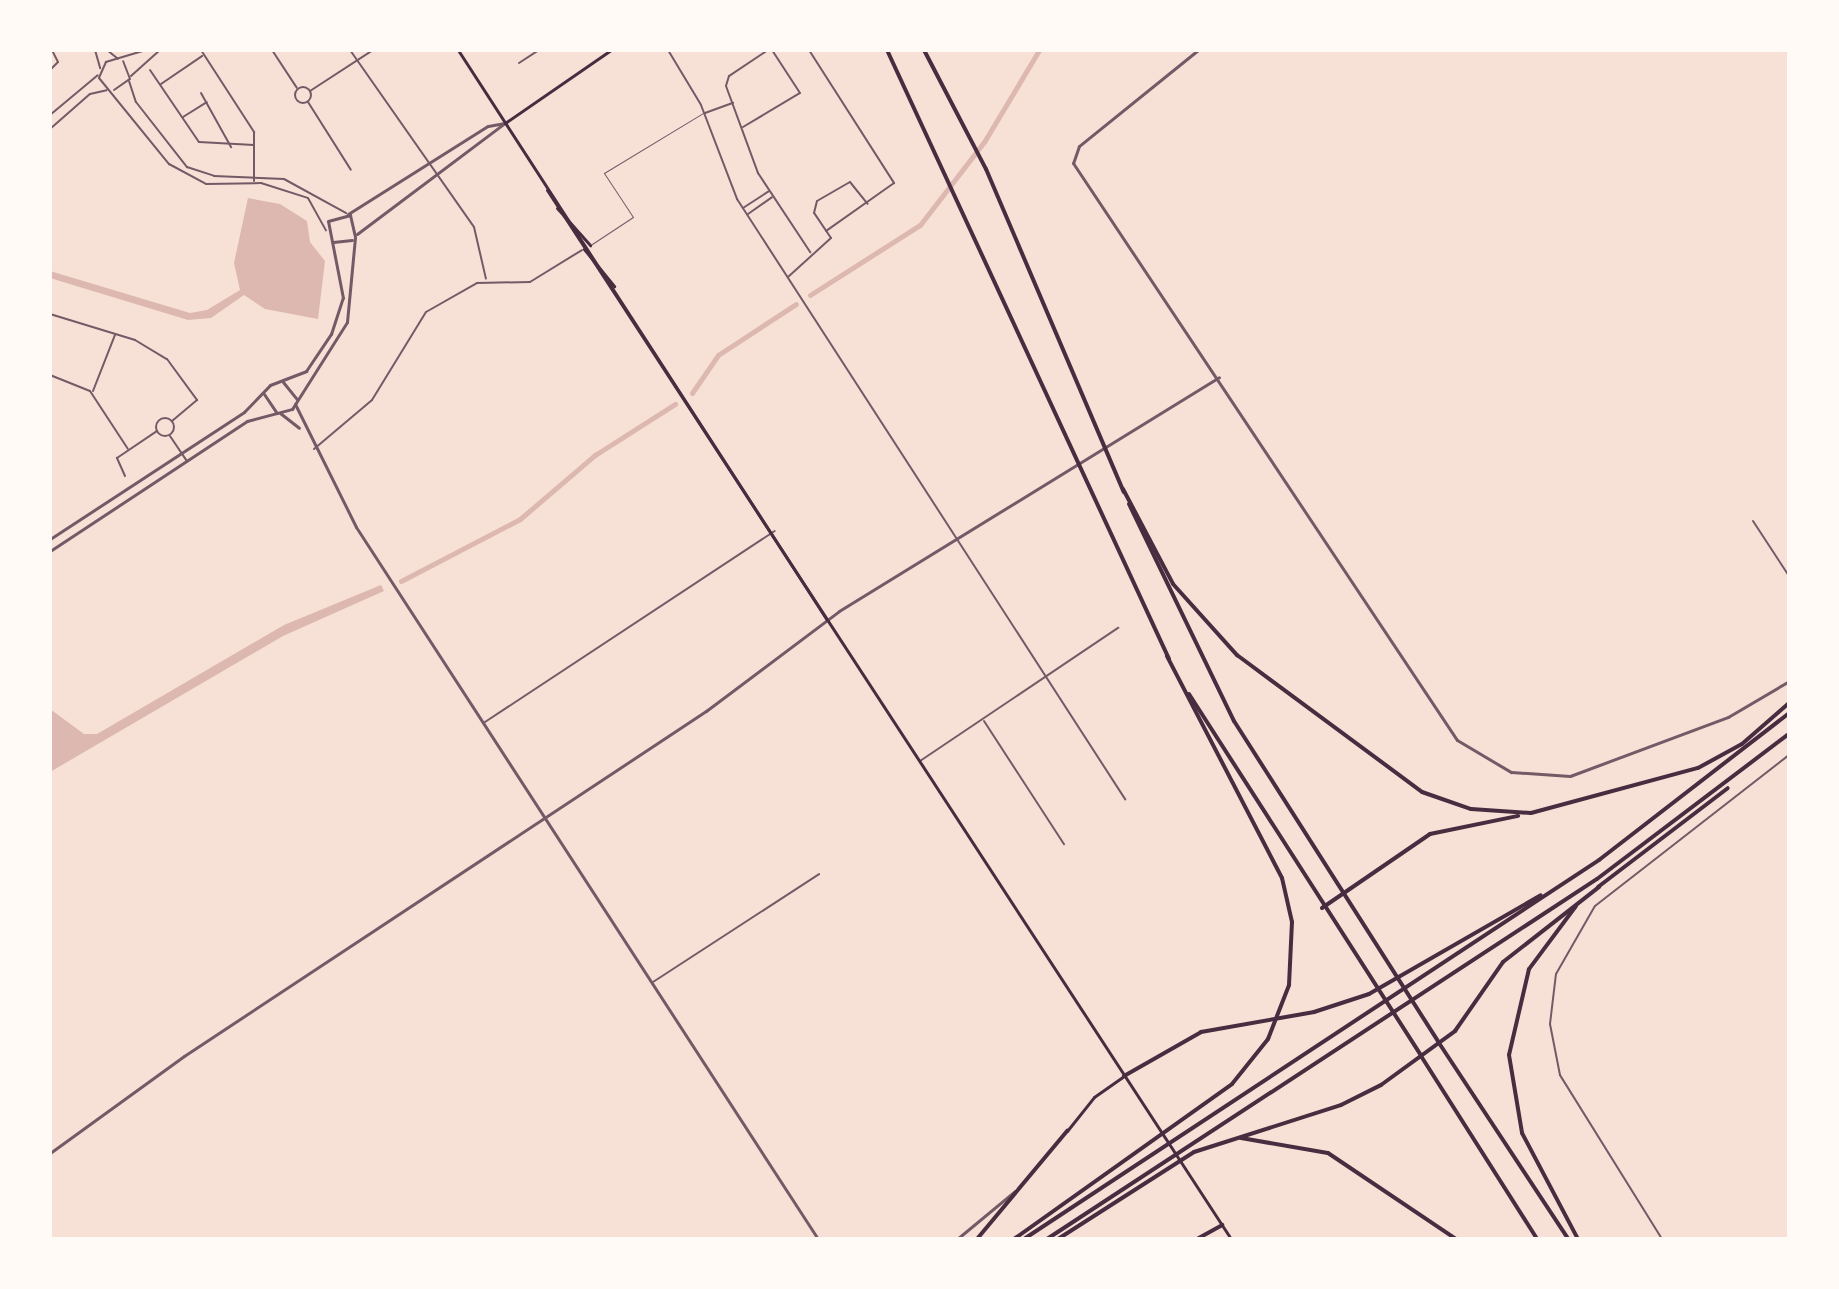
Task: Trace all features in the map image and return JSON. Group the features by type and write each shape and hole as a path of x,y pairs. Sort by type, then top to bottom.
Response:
{"main road":[{"path":"458,50 547,190 590,245 775,531 827,620"},
{"path":"505,123 611,50"},
{"path":"887,50 947,168 1167,656 1286,889 1294,952 1283,1005 1272,1031 1224,1091 1014,1239"},
{"path":"924,50 986,169 1123,489 1206,670 1341,894 1568,1239"},
{"path":"547,190 554,206 767,536 827,620 1231,1239"},
{"path":"554,206 590,245"},
{"path":"582,250 617,288"},
{"path":"1123,489 1181,596 1237,655 1422,792 1471,809 1531,813"},
{"path":"1167,656 1322,908 1421,1056 1537,1239"},
{"path":"1322,908 1430,834 1531,813 1698,768 1742,744 1789,703"},
{"path":"1024,1239 1561,885 1789,713"},
{"path":"1058,1239 1184,1158 1231,1139 1351,1101 1421,1056 1459,1027 1503,962 1735,781 1789,734"},
{"path":"1047,1239 1735,781"},
{"path":"977,1239 1089,1101 1124,1076 1201,1032 1314,1012 1369,994 1561,885"},
{"path":"1578,1239 1522,1133 1509,1042 1539,950 1599,887"},
{"path":"1231,1139 1320,1149 1456,1239"},
{"path":"1197,1239 1222,1225"}],"street":[{"path":"50,70 58,62 52,50"},
{"path":"50,115 99,74 95,50"},
{"path":"107,50 120,60 130,79 136,102 182,163 210,175 255,174 299,184 347,214 355,236 347,322 297,399 295,404 303,432 484,723 818,1239"},
{"path":"100,69 146,50"},
{"path":"50,129 90,94 111,90 130,79 160,50"},
{"path":"201,50 251,126 255,145 254,183"},
{"path":"272,50 297,89 296,99 308,102"},
{"path":"350,50 426,166 476,231 486,281"},
{"path":"297,89 310,91 373,50"},
{"path":"519,63 539,50"},
{"path":"668,50 704,113 743,208 1125,799"},
{"path":"741,127 800,93 770,50 726,79 741,127 769,192 810,252"},
{"path":"809,50 894,185 826,231"},
{"path":"1198,50 1072,155 1450,732 1487,762 1526,776 1595,767 1743,710 1789,681"},
{"path":"160,85 204,55"},
{"path":"150,70 201,143 231,147 255,145"},
{"path":"50,539 182,453 277,382 306,371 335,327 343,278 326,230 311,200 254,183 216,186 178,172 99,74"},
{"path":"310,91 308,102 351,170"},
{"path":"201,93 231,147"},
{"path":"182,118 207,102"},
{"path":"704,113 734,103"},
{"path":"326,230 330,217 347,214 505,123"},
{"path":"330,240 345,244 505,123"},
{"path":"787,278 810,252 831,238 815,204 851,182 868,204"},
{"path":"743,208 769,192"},
{"path":"747,214 773,197"},
{"path":"314,449 372,400 416,321 486,281 530,282 582,250"},
{"path":"50,320 51,314 115,334 167,359 197,402 172,421 170,435"},
{"path":"91,392 115,334"},
{"path":"50,375 91,392 128,449"},
{"path":"50,1153 721,701 827,620 955,537 1065,476 1219,377"},
{"path":"277,382 292,386 297,399"},
{"path":"265,390 278,413 303,432"},
{"path":"50,551 250,419 278,413 295,404"},
{"path":"125,476 117,460 128,449 157,431 161,419 172,421"},
{"path":"157,431 170,435 187,462"},
{"path":"1753,521 1789,576"},
{"path":"484,723 775,531"},
{"path":"919,762 1047,679 1118,628"},
{"path":"983,720 1064,844"},
{"path":"1662,1239 1565,1088 1551,1036 1554,984 1570,941 1595,906 1789,755"},
{"path":"652,982 819,874"},
{"path":"957,1239 1011,1194 1067,1131"}],"lane":[{"path":"590,245 633,217 604,173 704,113"}],"shaded area":[{"path":"248,198 280,204 307,221 310,242 325,261 318,319 265,309 244,295 211,318 188,320 50,278 50,271 190,313 207,310 240,290 234,263"},
{"path":"381,585 384,591 283,636 50,772 50,709 84,734 97,734 284,625"}],"waterway":[{"path":"810,295 920,225 984,142 1039,50"},
{"path":"692,393 718,355 796,304"},
{"path":"401,581 520,519 595,455 675,404"}]}
